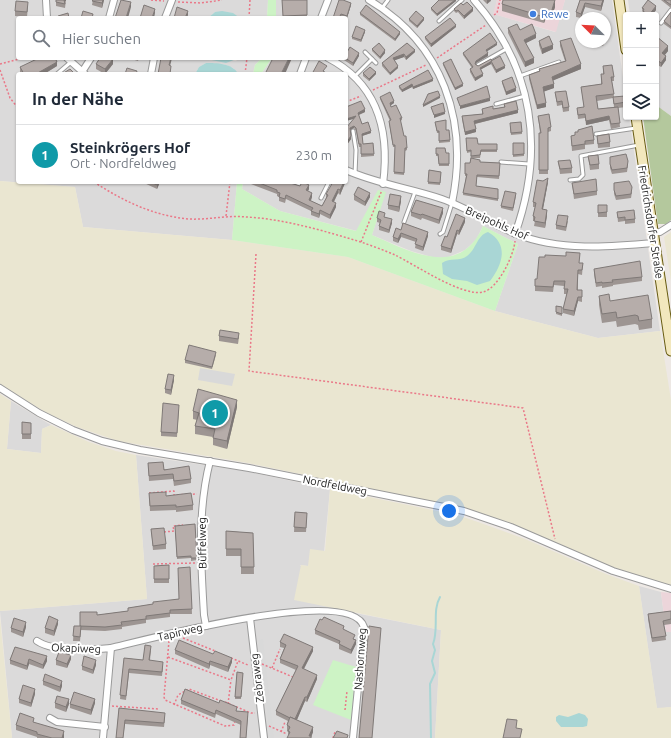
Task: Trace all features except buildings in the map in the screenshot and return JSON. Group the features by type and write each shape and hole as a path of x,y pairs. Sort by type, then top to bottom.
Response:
{"main road":[{"path":"619,0 626,48"},
{"name":"Friedrichsdorfer Straße","path":"636,120 652,233 671,351"}],"street":[{"path":"46,0 48,16"},
{"path":"110,16 114,0"},
{"path":"322,16 328,0"},
{"path":"369,0 382,8 411,33 432,62 450,100 456,132 458,171 452,203"},
{"path":"474,0 491,20 508,48 520,76 526,96 532,128 532,164 524,207 515,234"},
{"path":"166,16 172,1"},
{"path":"69,60 82,72"},
{"path":"84,72 90,60"},
{"path":"151,72 154,60"},
{"path":"301,72 305,60"},
{"path":"331,60 347,72"},
{"path":"348,73 354,77 368,93 376,109 384,135 386,163 383,184"},
{"name":"Breipohls Hof","path":"348,171 383,184 452,203 515,234 543,242 578,246 613,246 654,243"},
{"path":"652,233 660,232 671,225"},
{"name":"Nordfeldweg","path":"0,388 39,413 89,437 118,446 210,461 464,511 491,519 618,573 671,589"},
{"name":"Büffelweg","path":"206,626 204,615 201,524 203,495 210,461"},
{"name":"Nashornweg","path":"250,618 280,612 315,611 348,615 360,620 364,627 353,738"},
{"name":"Tapirweg","path":"111,648 206,626 250,618"},
{"name":"Zebraweg","path":"250,618 264,738"},
{"name":"Okapiweg","path":"37,641 50,647 89,649 111,648 103,738"},
{"path":"50,718 57,722 105,726"}],"lane":[{"path":"382,8 388,0"},
{"path":"439,21 462,0"},
{"path":"661,23 671,10"},
{"path":"478,65 508,48"},
{"path":"365,52 376,63"},
{"path":"354,77 372,59"},
{"path":"59,72 69,60"},
{"path":"520,76 559,62"},
{"path":"496,104 526,96"},
{"path":"596,134 637,128"},
{"path":"353,132 356,150 355,174"},
{"path":"570,180 579,179 583,175 581,156 640,145"},
{"path":"501,162 532,164"},
{"path":"321,198 328,184"},
{"path":"404,222 415,192"},
{"path":"440,234 452,203"}],"path":[{"path":"151,0 201,3 222,0"},
{"path":"249,16 250,0"},
{"path":"348,101 432,62 491,20 497,13 500,0"},
{"path":"0,64 16,60"},
{"path":"245,72 247,60"},
{"path":"0,70 10,98 16,106"},
{"path":"98,184 116,196 153,212 189,219 226,216 278,221 361,242 396,255 438,279 476,293 494,287 498,282 515,244 515,234"},
{"path":"226,216 230,184"},
{"path":"361,242 377,205 383,184"},
{"path":"256,254 250,371 523,408 555,537 552,544"},
{"path":"148,493 174,491 174,495 192,493 203,495"},
{"path":"159,532 174,531 174,526 201,524"},
{"path":"153,564 202,563"},
{"path":"179,632 180,636 216,652"},
{"path":"169,635 164,697 168,703 225,726 234,725 236,719"},
{"path":"272,668 280,650"},
{"path":"168,657 231,680"},
{"path":"231,658 250,665 262,664 297,679"},
{"path":"228,704 231,680 238,660"},
{"path":"174,706 178,694 189,689 251,713 261,712"},
{"path":"345,710 347,691"},
{"path":"106,705 158,709"},
{"path":"238,714 241,709"},
{"path":"280,732 285,722"},
{"path":"262,723 287,734"},
{"path":"333,738 337,732 353,738"}],"shaded area":[{"path":"0,0 268,0 267,16 236,16 231,13 215,12 210,16 16,16 16,60 260,60 255,65 253,72 236,72 233,68 226,65 206,63 199,67 196,72 16,72 16,182 0,181"},
{"path":"276,0 497,0 494,14 555,32 565,0 612,0 623,78 623,120 629,120 660,331 598,338 495,311 518,244 483,226 476,240 465,250 446,258 432,257 411,251 372,235 385,193 378,191 357,231 280,211 242,189 243,184 348,184 348,72 262,72 271,60 348,60 348,16 276,16"},
{"path":"497,0 565,0 556,32 493,14"},
{"path":"628,0 671,0 671,116 659,107 659,12 630,12"},
{"path":"0,181 16,182 16,184 75,187 83,227 232,240 348,257 495,311 598,338 660,331 671,400 671,585 637,576 609,566 529,531 470,510 248,463 118,441 77,427 45,412 0,384"},
{"path":"38,184 237,184 232,240 83,227 75,187"},
{"path":"671,232 671,281 664,237"},
{"path":"200,368 235,374 232,386 198,380"},
{"path":"0,394 11,401 7,449 41,453 42,429 51,425 89,442 116,451 136,455 147,599 0,611"},
{"path":"11,401 51,425 42,429 41,453 7,449"},
{"path":"136,455 245,471 330,489 324,552 308,566 300,565 340,610 441,630 435,738 12,738 0,611 147,599"},
{"path":"330,489 457,515 525,539 606,574 639,586 657,708 671,707 671,738 435,738 441,630 294,600 301,565 308,566 310,549 325,551"},
{"path":"639,586 661,592 666,632 671,632 671,707 657,709"},
{"path":"661,592 671,593 671,632 666,632"},
{"path":"0,618 12,738 0,738"},
{"path":"263,639 274,738 270,738 258,640"}],"green space":[{"path":"268,0 276,0 276,16 267,16"},
{"path":"260,60 271,60 262,72 253,72 255,65"},
{"path":"659,107 671,116 671,220 666,224 658,224 643,120 659,120"},
{"path":"237,184 243,184 242,189 280,211 356,231 378,190 386,192 372,235 418,254 434,257 448,257 461,252 473,242 483,226 518,244 495,311 348,257 232,240"},
{"path":"333,660 356,667 351,720 313,705"}],"water":[{"path":"222,11 233,13 237,16 210,16 215,12"},
{"path":"212,60 234,60 226,63"},
{"path":"206,63 219,64 228,66 237,72 196,72 199,67"},
{"path":"488,232 499,242 502,255 495,275 490,281 477,285 467,281 452,279 443,274 442,263 448,260 461,259 467,256 473,250 481,236"},
{"path":"579,713 585,715 588,719 587,726 561,727 556,721 556,717 559,715 568,717"}],"waterway":[{"path":"431,738 430,684 435,673 432,661 435,650 433,644 436,632 436,608 440,597"}],"place":[{"name":"Rewe","path":"533,14"},
{"name":"Steinkrögers Hof","path":"215,413"}]}
